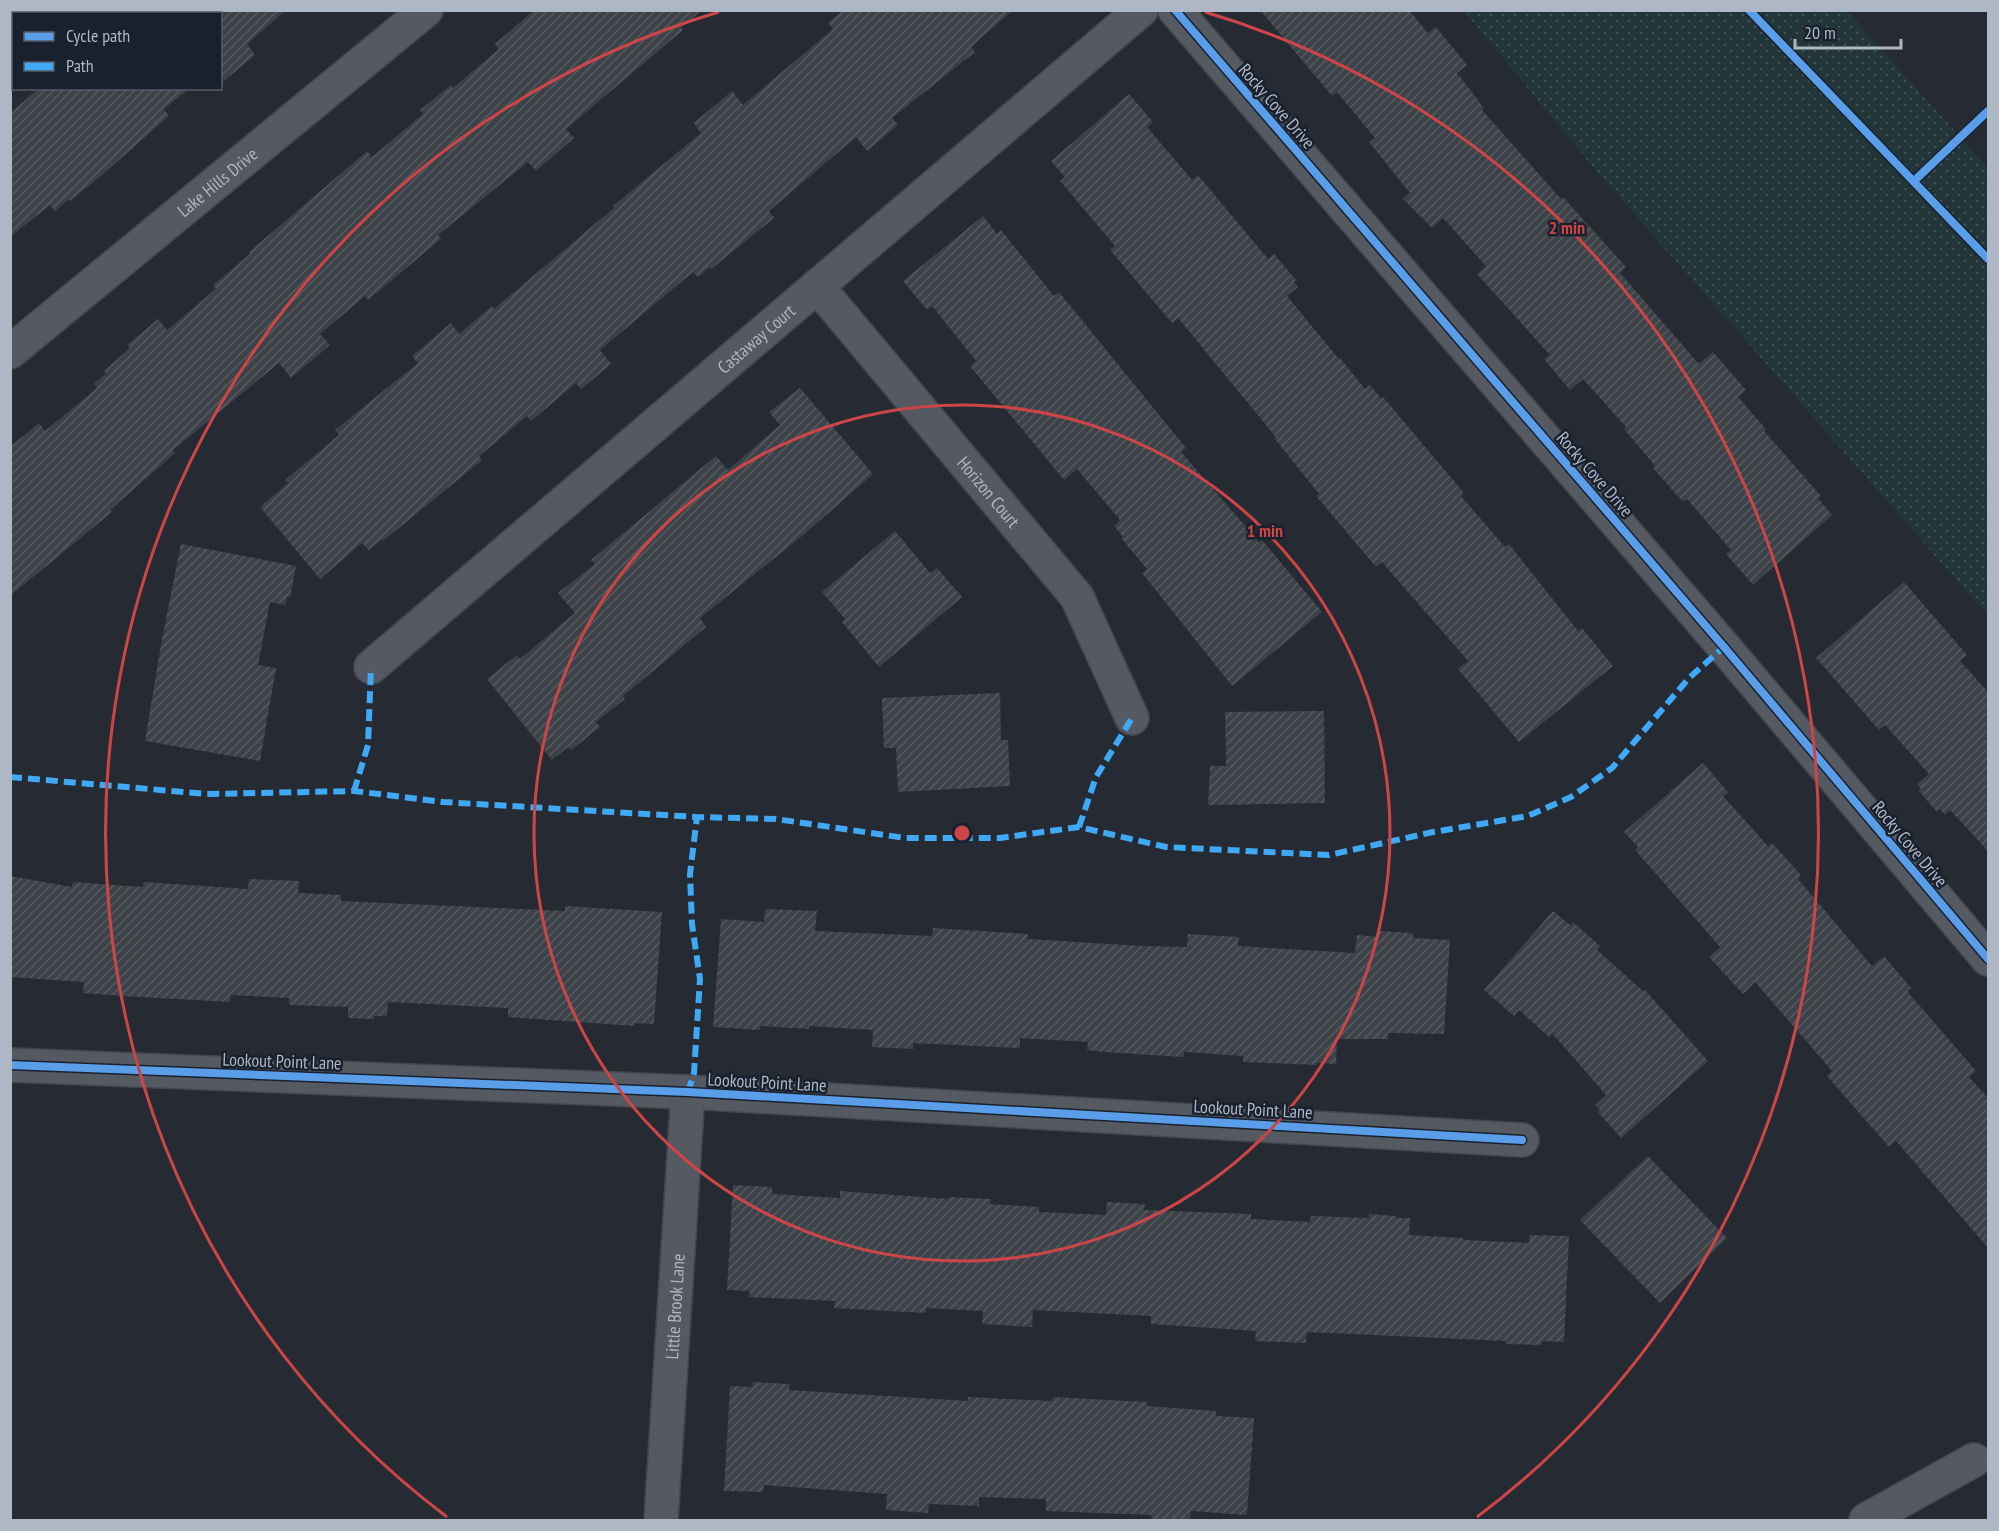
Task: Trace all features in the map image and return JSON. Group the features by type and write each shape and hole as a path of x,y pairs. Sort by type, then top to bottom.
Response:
{"street":[{"name":"Lake Hills Drive","path":"10,352 426,10"},
{"name":"Castaway Court","path":"371,667 1141,10"},
{"name":"Rocky Cove Drive","path":"1175,10 1989,959"},
{"name":"Horizon Court","path":"817,286 1077,597 1132,718"},
{"name":"Lookout Point Lane","path":"10,1065 688,1092 1522,1140"},
{"name":"Little Brook Lane","path":"661,1521 688,1092"},
{"path":"1866,1521 1974,1460"}],"green space":[{"path":"1464,11 1847,11 1988,168 1988,616 1592,166"}],"building":[{"path":"220,10 286,10 247,44 255,55 222,82 222,12"},
{"path":"534,10 702,10 681,28 683,30 566,129 574,138 536,171 528,162 438,235 441,239 368,300 365,296 320,334 330,345 291,378 279,363 173,450 175,453 110,510 112,512 10,596 10,447 39,423 45,431 97,388 94,384 106,373 104,371 130,348 127,345 158,319 167,330 216,289 213,285 250,254 249,252 367,151 372,157 423,114 420,110 451,85 453,88 499,49 495,44"},
{"path":"843,10 1013,10 971,47 975,52 892,118 898,125 867,151 856,137 769,211 774,218 711,269 710,267 698,277 693,272 600,350 611,364 581,389 576,383 531,421 527,416 479,456 482,460 383,541 382,539 369,550 362,543 320,579 260,507 288,483 285,480 339,435 335,430 418,363 412,356 451,323 459,334 492,306 494,309 701,133 694,123 732,91 743,105 833,29 828,23"},
{"path":"1260,10 1409,10 1428,33 1436,27 1467,65 1457,73 1484,108 1482,110 1561,199 1563,197 1626,267 1620,273 1699,364 1713,352 1746,390 1738,397 1766,429 1764,431 1821,496 1818,498 1832,515 1753,585 1726,554 1731,550 1687,499 1683,502 1653,468 1655,466 1624,429 1626,427 1583,379 1570,390 1544,359 1550,355 1477,274 1486,266 1443,218 1432,228 1403,199 1410,193 1369,142 1375,138 1337,92 1332,96"},
{"path":"38,90 188,90 164,109 169,116 103,174 55,211 50,205 10,237 10,113"},
{"path":"1129,94 1153,122 1147,127 1192,180 1198,175 1268,259 1274,254 1296,280 1294,282 1298,287 1287,296 1339,359 1365,389 1370,385 1381,398 1383,397 1464,493 1461,496 1505,547 1509,544 1578,631 1582,628 1613,666 1519,742 1458,669 1468,661 1382,562 1376,567 1316,496 1319,494 1274,438 1276,437 1178,318 1172,323 1110,250 1115,246 1060,181 1065,177 1051,161"},
{"path":"983,216 997,234 1001,230 1054,296 1059,292 1186,448 1181,452 1259,542 1262,540 1322,612 1232,686 1142,573 1147,569 1114,526 1120,520 1077,469 1064,480 970,366 976,361 932,306 927,310 903,281"},
{"path":"800,388 873,474 802,536 700,618 706,627 623,696 625,699 596,722 600,727 571,750 568,747 552,760 487,679 517,655 520,659 575,613 558,593 595,564 591,560 716,456 728,470 780,425 769,412"},
{"path":"895,531 930,573 937,568 962,597 879,667 842,622 845,619 822,592"},
{"path":"181,544 296,566 290,597 287,597 285,605 270,602 258,665 276,668 260,761 145,741"},
{"path":"1904,582 1967,655 1960,661 1989,693 1989,852 1950,810 1945,815 1940,809 1937,812 1919,791 1921,789 1917,784 1929,774 1885,725 1879,730 1816,658"},
{"path":"1000,693 1001,740 1008,740 1010,786 898,792 896,748 884,748 882,698"},
{"path":"1324,711 1325,803 1208,805 1210,766 1226,766 1225,712"},
{"path":"1703,763 1728,792 1723,796 1768,846 1772,843 1801,875 1798,879 1872,966 1884,956 1911,988 1907,991 1976,1071 1969,1077 1989,1099 1989,1249 1896,1141 1889,1147 1827,1076 1832,1071 1755,982 1743,994 1709,957 1720,947 1635,850 1638,847 1624,832"},
{"path":"10,876 72,887 73,882 143,887 144,882 248,889 249,879 299,881 298,893 341,895 341,901 565,911 565,906 662,912 654,1024 634,1023 635,1026 508,1017 508,1008 388,1002 387,1016 374,1016 374,1019 348,1018 348,1007 289,1005 289,998 231,995 230,1002 122,996 83,993 84,982 10,977"},
{"path":"765,909 817,911 815,931 932,936 933,928 1028,934 1027,939 1144,946 1187,947 1188,934 1239,937 1238,946 1355,953 1357,935 1378,937 1378,931 1413,933 1413,938 1450,940 1444,1034 1388,1033 1388,1039 1337,1039 1336,1064 1317,1063 1317,1065 1243,1062 1243,1056 1184,1052 1184,1057 1105,1052 1087,1050 1088,1042 1020,1038 1020,1048 913,1043 913,1049 872,1047 873,1030 809,1026 809,1029 760,1026 760,1030 713,1027 721,919 764,922"},
{"path":"1553,911 1570,925 1573,922 1600,946 1597,950 1643,991 1645,990 1708,1061 1621,1138 1598,1112 1600,1110 1595,1105 1606,1095 1552,1033 1549,1037 1519,1010 1514,1016 1484,990"},
{"path":"1648,1156 1727,1238 1660,1303 1580,1220"},
{"path":"733,1185 772,1187 772,1194 840,1198 840,1191 949,1199 949,1197 991,1199 990,1204 1039,1207 1039,1212 1106,1215 1107,1202 1145,1204 1144,1210 1251,1214 1251,1219 1310,1222 1311,1216 1369,1218 1369,1214 1396,1216 1396,1218 1410,1218 1409,1235 1463,1238 1463,1240 1529,1243 1529,1235 1569,1236 1564,1342 1542,1341 1542,1345 1505,1344 1506,1341 1307,1332 1306,1343 1255,1341 1256,1331 1151,1324 1151,1316 1033,1310 1032,1327 982,1324 983,1311 926,1308 926,1313 834,1308 835,1301 749,1297 750,1291 727,1290"},
{"path":"753,1382 790,1384 789,1390 968,1401 968,1397 1052,1401 1053,1397 1147,1402 1147,1406 1216,1411 1216,1416 1254,1418 1247,1515 1191,1511 1190,1521 1151,1521 1152,1515 1046,1511 1046,1499 979,1497 979,1506 929,1504 928,1513 886,1510 887,1494 764,1485 763,1492 724,1491 730,1386 752,1387"}],"marked path":[{"path":"10,777 207,794 354,791 443,802 697,817 776,819 905,838 1000,838 1079,827 1166,847 1329,855 1433,832 1528,816 1571,797 1612,768 1689,678 1724,647"},
{"path":"354,791 368,745 371,667"},
{"path":"1079,827 1096,777 1132,718"},
{"path":"688,1092 694,1073 700,979 692,924 690,874 697,817"}],"cycle path":[{"path":"1175,10 1724,647 1988,959"},
{"path":"1749,10 1988,259"},
{"path":"1915,180 1988,111"},
{"path":"10,1065 688,1092 1522,1140"}]}
